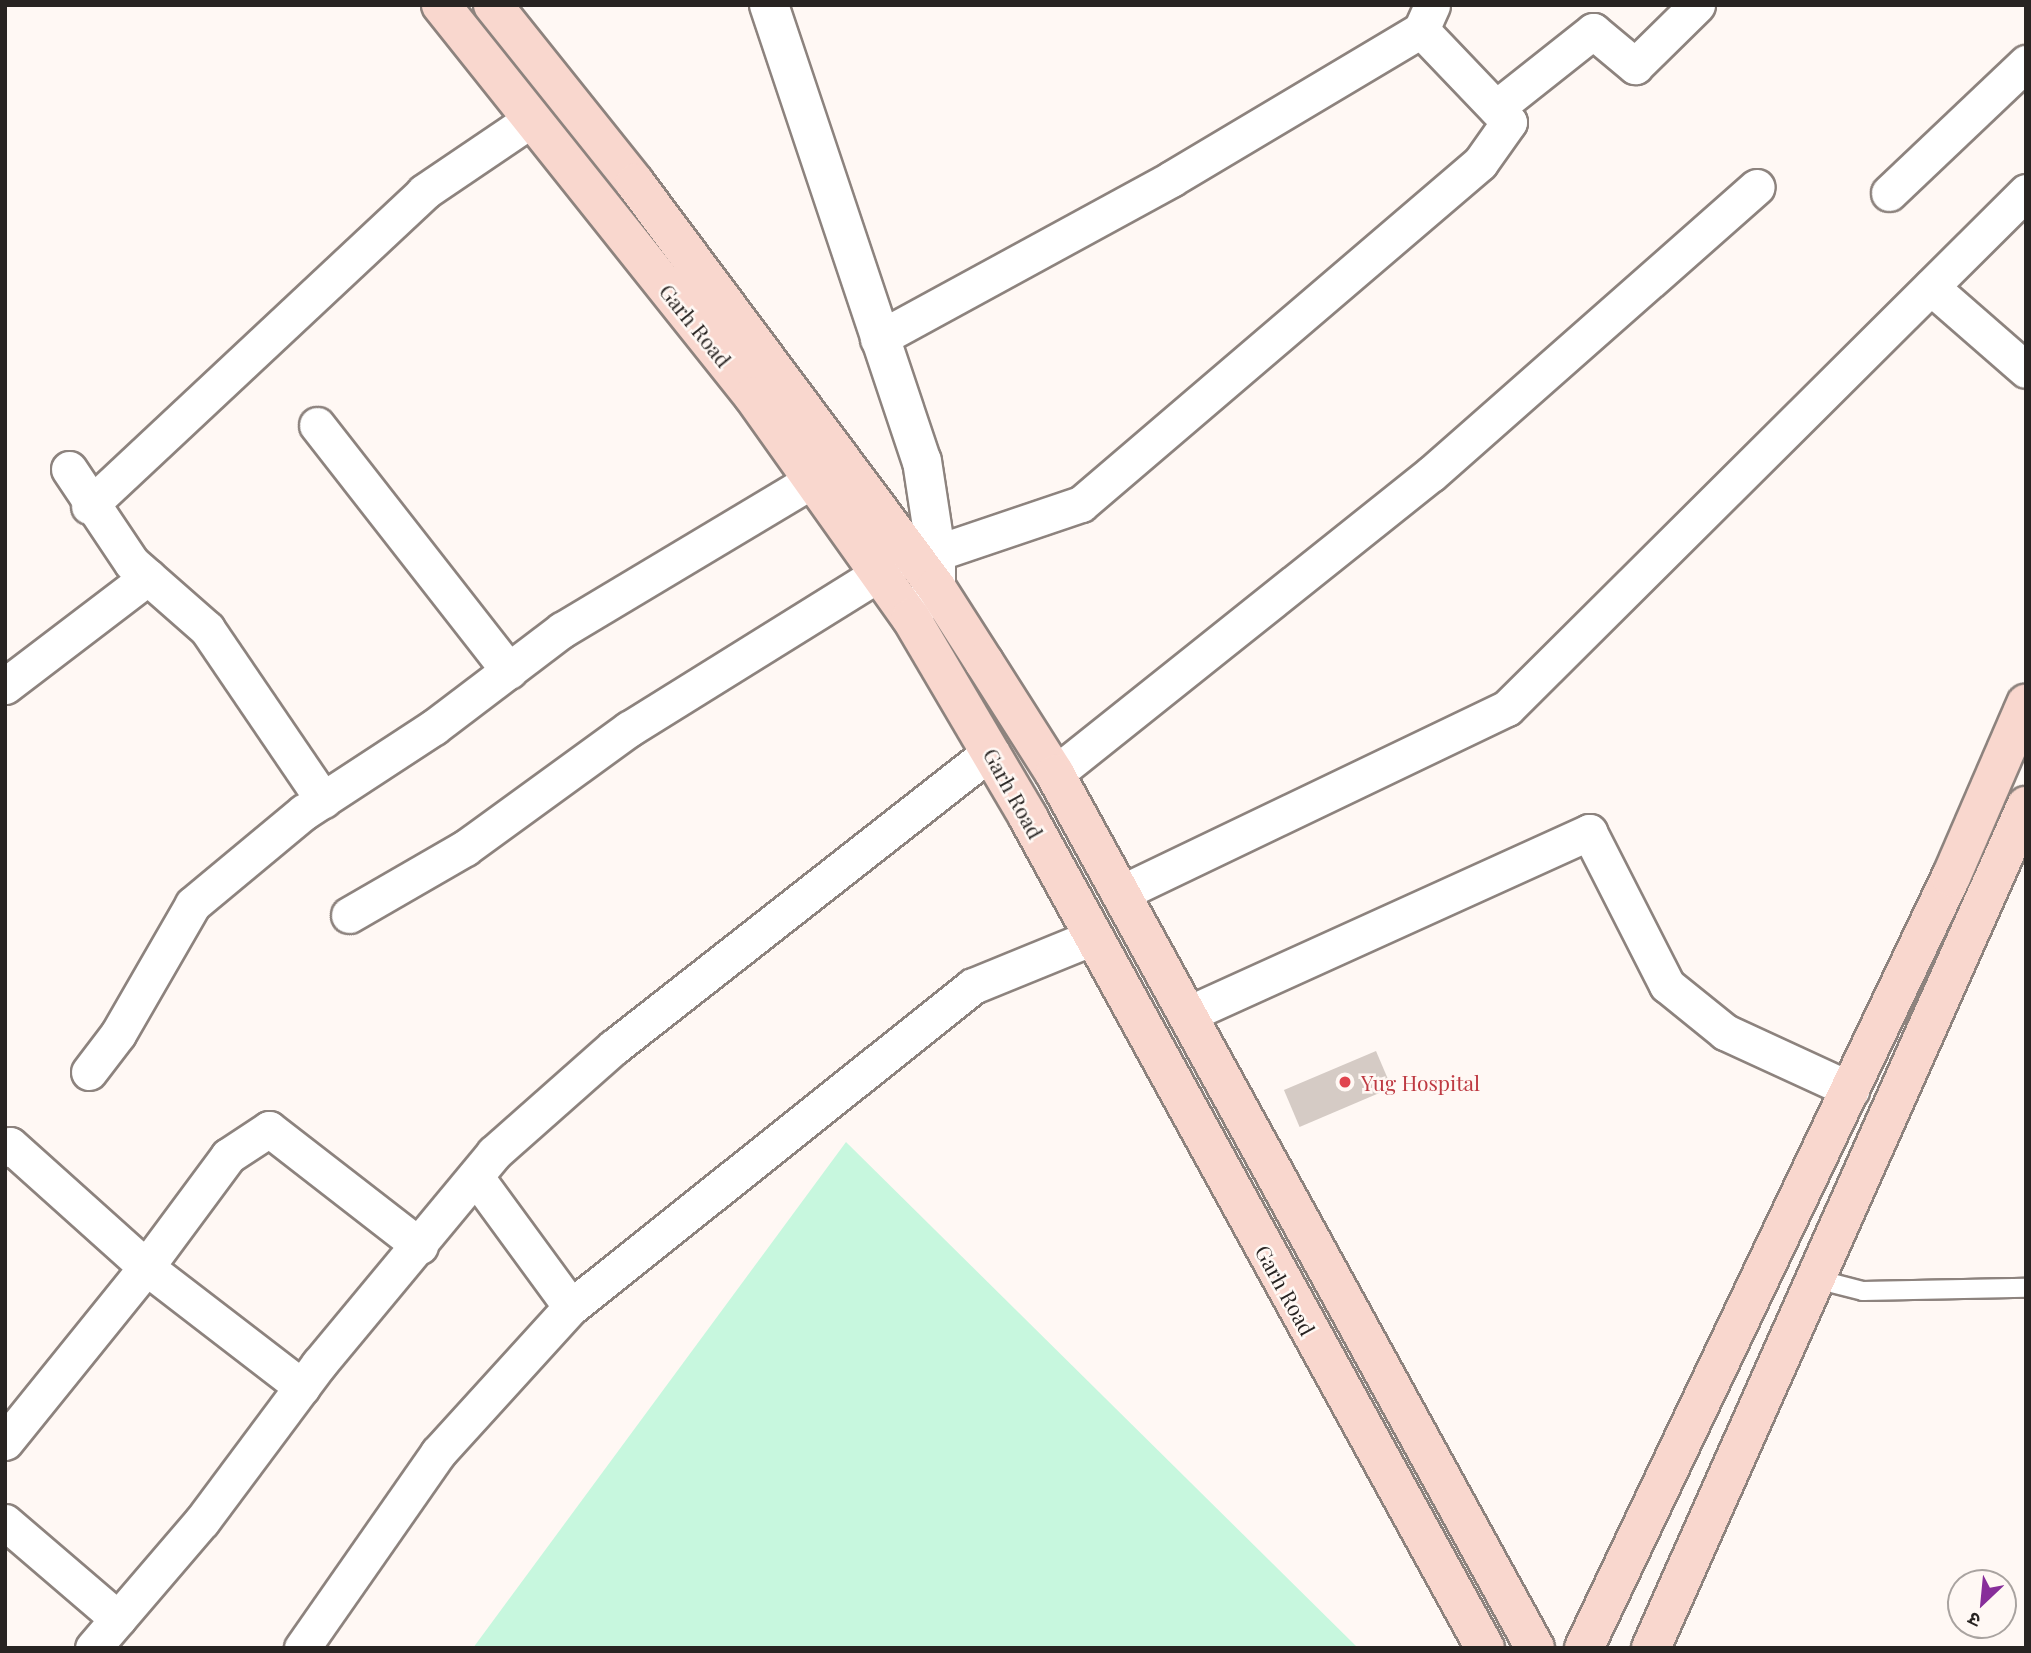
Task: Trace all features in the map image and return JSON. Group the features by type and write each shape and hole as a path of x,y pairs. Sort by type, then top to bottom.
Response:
{"main road":[{"name":"Garh Road","path":"441,5 603,208 813,480 911,618 991,751 1485,1648"},
{"name":"Garh Road","path":"493,5 635,183 928,565 1055,774 1272,1177 1535,1648"},
{"path":"603,208 635,183"},
{"path":"1584,1648 1851,1090 1959,859 2026,704"},
{"path":"1651,1648 2026,806"},
{"path":"1959,859 1998,872"},
{"path":"1236,1198 1272,1177"}],"street":[{"path":"769,5 878,339 922,461 928,565 911,618"},
{"path":"1496,108 1592,31 1635,66 1697,5"},
{"path":"349,915 465,848 629,729 880,574 928,565 1081,504 1480,163 1509,122 1426,18 1171,179 878,339"},
{"path":"1889,192 2026,63"},
{"path":"89,506 424,192 532,118"},
{"path":"1055,774 1431,474 1758,187"},
{"path":"1121,893 1507,708 2026,192"},
{"path":"1931,287 2026,370"},
{"path":"317,425 509,671"},
{"path":"69,469 89,506 148,577 207,629 323,800"},
{"path":"89,1072 118,1034 193,904 323,800 509,671 562,630 813,480"},
{"path":"5,687 148,577"},
{"path":"93,1648 475,1176 614,1047 991,751"},
{"path":"1186,1015 1589,832 1667,985 1725,1031 1851,1090"},
{"path":"302,1648 438,1453 571,1307 973,986 1093,937"},
{"path":"5,1442 146,1268 228,1156 269,1129 420,1247"},
{"path":"7,1145 146,1268 302,1387"},
{"path":"475,1176 571,1307"},
{"path":"5,1522 118,1619"}],"lane":[{"path":"1816,1279 1863,1291 2026,1288"}],"green space":[{"path":"846,1142 1358,1648 473,1648"}],"building":[{"path":"1376,1051 1392,1088 1300,1127 1284,1090"}],"place":[{"name":"Yug Hospital","path":"1345,1082"}]}
